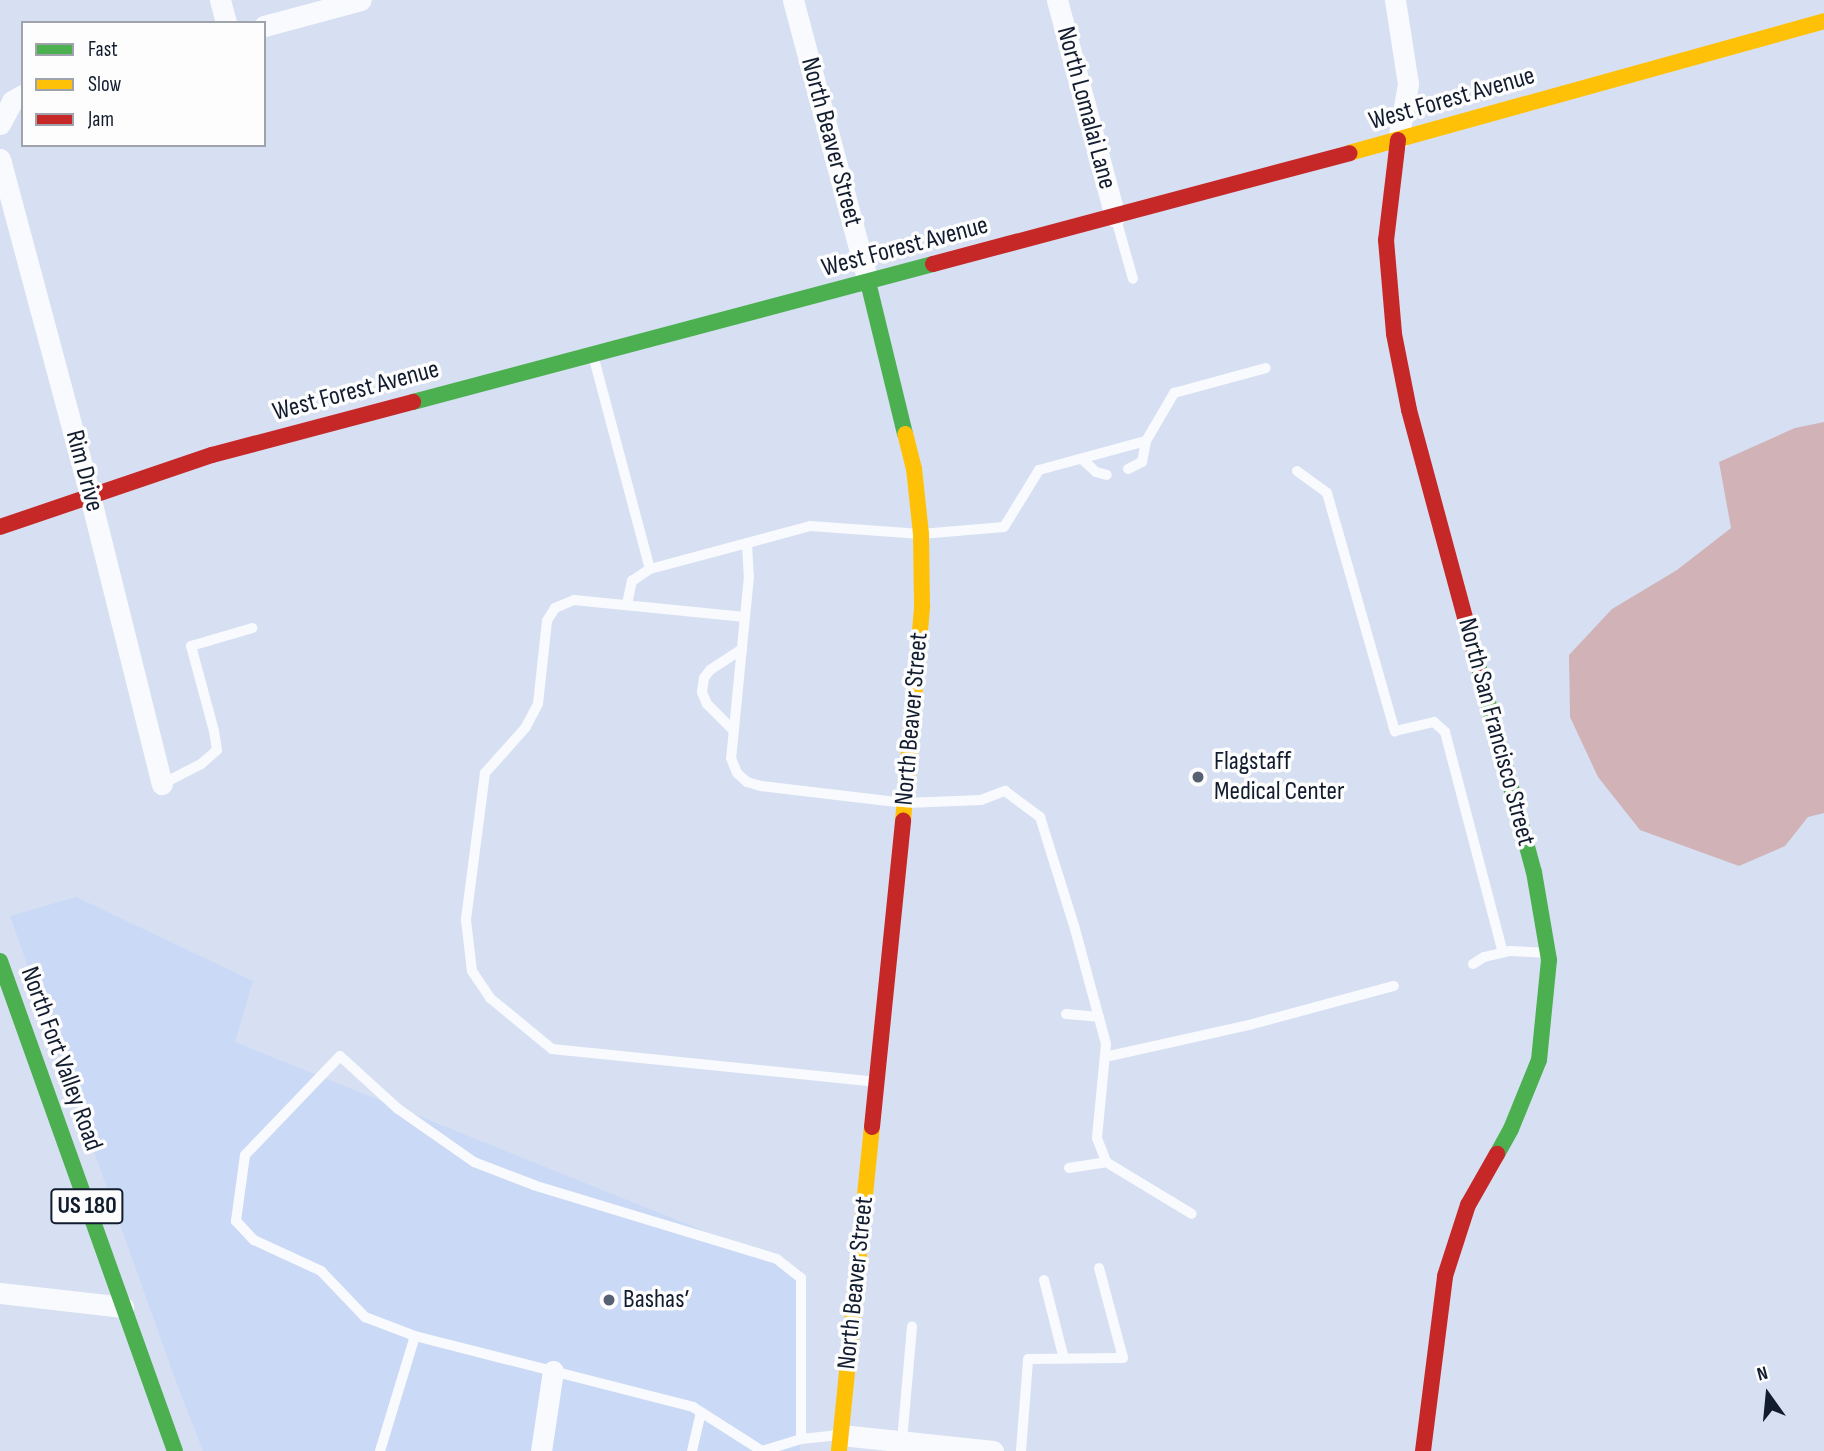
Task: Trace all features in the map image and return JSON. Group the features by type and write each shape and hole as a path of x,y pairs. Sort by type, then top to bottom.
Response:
{"street":[{"path":"220,0 225,21"},
{"path":"266,25 361,0"},
{"name":"North Beaver Street","path":"793,0 868,282 914,469 921,534 922,606 905,803 840,1443"},
{"name":"North Lomalai Lane","path":"1057,0 1115,216"},
{"name":"North San Francisco Street","path":"1395,0 1408,84 1386,240 1394,334 1409,410 1534,872 1548,953 1539,1060 1511,1129 1468,1205 1445,1276 1423,1451"},
{"name":"West Forest Avenue","path":"0,527 212,455 1398,140 1824,20"},
{"path":"0,124 12,101 21,97"},
{"name":"Rim Drive","path":"0,159 90,496 162,784"},
{"name":"North Fort Valley Road","path":"0,961 123,1307 180,1451"},
{"path":"0,1293 123,1307"},
{"path":"541,1451 553,1371"},
{"path":"840,1443 902,1441 988,1451"}],"lane":[{"path":"1115,216 1133,279"},
{"path":"593,354 650,569"},
{"path":"1128,469 1142,462 1146,441 1174,393 1266,368"},
{"path":"627,604 632,580 650,569 810,526 921,534 1004,527 1040,470 1146,441"},
{"path":"1082,459 1096,472 1107,475"},
{"path":"1297,471 1327,493 1395,731 1433,722 1445,732 1503,953"},
{"path":"747,543 749,576 731,758 737,773 747,782 905,803 981,800 1005,791 1040,817 1106,1044 1097,1138 1106,1161 1192,1214"},
{"path":"745,617 574,600 555,608 547,621 538,704 526,727 485,773 466,920 472,971 490,998 552,1049 877,1082"},
{"path":"162,784 201,764 216,750 214,731 191,646 252,628"},
{"path":"734,731 708,704 702,692 704,678 710,670 742,649"},
{"path":"1474,964 1484,957 1503,953 1548,953"},
{"path":"1105,1058 1249,1025 1394,986"},
{"path":"1066,1014 1099,1017"},
{"path":"801,1438 801,1278 777,1259 534,1185 474,1162 397,1108 341,1056 246,1155 236,1221 254,1240 321,1271 365,1317 415,1336 693,1407 762,1451 801,1438 840,1443"},
{"path":"1069,1168 1106,1161"},
{"path":"1021,1451 1028,1359 1123,1358 1098,1268"},
{"path":"1044,1280 1064,1359"},
{"path":"902,1441 912,1326"},
{"path":"380,1451 415,1336"},
{"path":"692,1451 701,1412"}],"shaded area":[{"path":"1824,422 1824,813 1808,817 1785,846 1739,866 1640,830 1598,777 1570,717 1569,655 1612,609 1677,570 1731,528 1719,462 1795,428"},
{"path":"76,897 253,981 235,1042 801,1270 800,1451 203,1451 10,916"}],"traffic: fast":[{"path":"413,402 933,264"},
{"path":"868,282 905,434"},
{"path":"1478,665 1534,872 1549,960 1539,1060 1511,1129 1497,1154"},
{"path":"0,961 175,1451"}],"traffic: slow":[{"path":"1349,153 1824,21"},
{"path":"903,821 922,606 921,534 914,469 905,434"},
{"path":"839,1451 872,1127"}],"traffic: jam":[{"path":"1398,140 1386,240 1394,334 1409,410 1478,665"},
{"path":"933,264 1349,153"},
{"path":"0,527 212,455 413,402"},
{"path":"872,1127 903,821"},
{"path":"1423,1451 1445,1276 1468,1205 1497,1154"}],"place":[{"name":"Flagstaff Medical Center","path":"1198,777"},
{"name":"Bashas’","path":"609,1300"}]}
